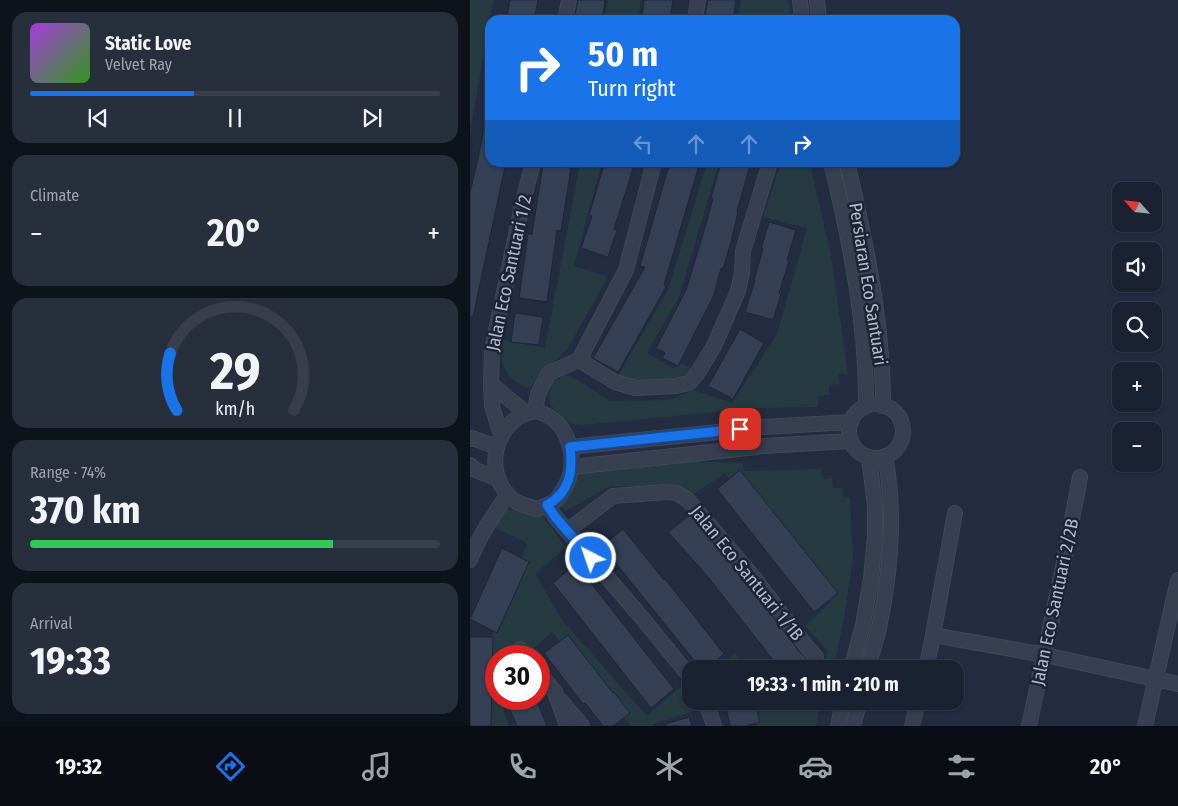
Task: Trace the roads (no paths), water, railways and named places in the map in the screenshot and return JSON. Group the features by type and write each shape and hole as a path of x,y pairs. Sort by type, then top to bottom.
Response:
{"street":[{"path":"566,15 569,0"},
{"path":"696,15 698,0"},
{"path":"800,0 802,15"},
{"path":"817,0 818,15"},
{"name":"Jalan Eco Santuari 1/2","path":"499,441 490,384 492,350 532,167"},
{"path":"530,412 549,373 580,360 626,270 653,167"},
{"path":"580,360 615,382 635,388 676,386 689,383 697,374 714,346 738,291 742,272 743,251 768,167"},
{"name":"Persiaran Eco Santuari","path":"832,167 856,273 866,406"},
{"name":"Persiaran Eco Santuari","path":"848,167 870,270 880,342 883,406"},
{"path":"490,384 530,412"},
{"path":"538,394 552,418 565,432 570,447 572,467 568,482 557,499 537,510 516,501 508,494 499,479 496,456 499,441 506,427 513,420 530,412 543,413 552,418"},
{"path":"875,404 883,406 897,415 901,422 902,438 898,446 885,456 877,458 861,454 851,442 849,435 851,422 854,416 866,406 875,404"},
{"path":"570,447 760,427 851,422"},
{"path":"740,429 741,448"},
{"path":"470,439 499,441"},
{"path":"572,467 741,448 851,442"},
{"path":"870,660 888,579 891,537 889,478 885,456"},
{"path":"853,660 863,625 871,578 875,537 875,507 869,457"},
{"path":"470,465 475,470 499,479"},
{"name":"Jalan Eco Santuari 2/2B","path":"1029,726 1080,477"},
{"name":"Jalan Eco Santuari 1/1B","path":"567,530 613,496 642,493 677,493 689,500 755,579 816,657"},
{"path":"470,560 476,543 493,514 508,494"},
{"path":"547,505 682,667"},
{"path":"493,514 527,507"},
{"path":"928,660 955,513"},
{"path":"1145,726 1178,580"},
{"path":"934,635 1045,655 1178,684"},
{"path":"550,686 582,726"},
{"path":"555,692 567,726"},
{"path":"709,710 714,726"},
{"path":"838,726 841,710"},
{"path":"854,726 858,710"},
{"path":"912,726 916,710"}]}
